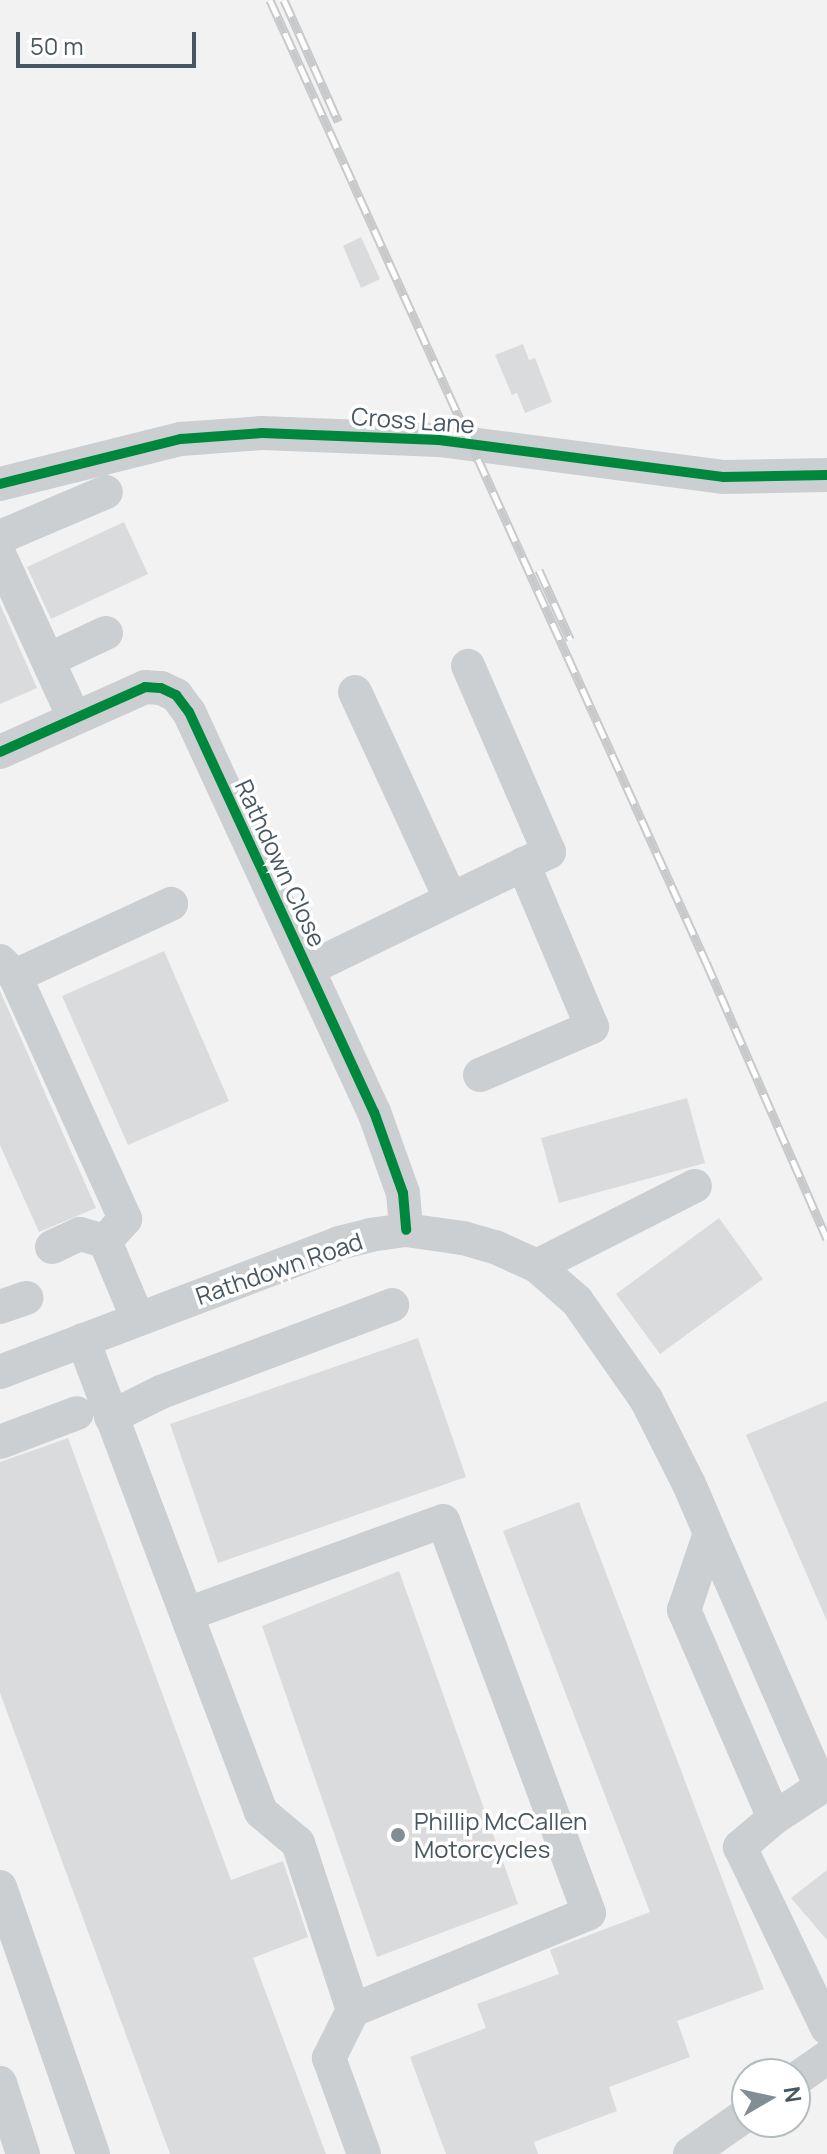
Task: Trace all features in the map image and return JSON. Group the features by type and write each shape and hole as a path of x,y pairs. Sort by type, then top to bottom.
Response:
{"street":[{"name":"Cross Lane","path":"0,484 181,439 262,433 425,439 723,477 827,475"},
{"path":"0,537 106,492"},
{"path":"0,556 74,718"},
{"path":"48,660 106,633"},
{"path":"308,969 549,852 468,666"},
{"name":"Rathdown Close","path":"0,752 145,687 161,688 176,695 189,712 393,1160 407,1216 406,1230"},
{"path":"355,692 450,898"},
{"path":"480,1075 592,1027 523,864"},
{"path":"105,1241 125,1219 7,968 171,904"},
{"path":"537,1266 695,1186"},
{"name":"Rathdown Road","path":"0,1372 339,1243 406,1230 463,1238 537,1266 577,1301 646,1399 689,1484 821,1787 774,1818"},
{"path":"52,1247 80,1234 105,1241"},
{"path":"105,1241 138,1319"},
{"path":"111,1417 161,1392 392,1305"},
{"path":"83,1340 261,1812 298,1843 353,2010"},
{"path":"0,1442 77,1413"},
{"path":"187,1614 443,1521 589,1913 353,2010 329,2058 364,2154"},
{"path":"710,1533 684,1610 774,1818 740,1847 827,2028"},
{"path":"0,1887 93,2154"},
{"path":"0,2083 23,2154"},
{"path":"690,2154 731,2125"}],"building":[{"path":"361,237 380,279 361,288 343,246"},
{"path":"523,344 529,360 535,358 552,402 525,413 517,393 512,395 495,355"},
{"path":"124,522 148,574 51,619 27,567"},
{"path":"0,604 37,688 0,704"},
{"path":"164,951 229,1101 128,1145 62,996"},
{"path":"0,991 96,1208 39,1232 0,1145"},
{"path":"687,1098 705,1163 559,1203 541,1138"},
{"path":"719,1218 763,1279 660,1354 616,1294"},
{"path":"418,1338 466,1477 218,1563 170,1424"},
{"path":"827,1401 827,1621 746,1435"},
{"path":"68,1438 231,1880 283,1861 308,1937 253,1958 326,2154 170,2154 0,1693 0,1462"},
{"path":"579,1502 764,1989 677,2021 690,2057 609,2087 617,2111 534,2142 538,2154 446,2154 410,2057 486,2028 477,2004 559,1974 550,1950 650,1912 503,1531"},
{"path":"399,1571 518,1904 377,1957 262,1626"},
{"path":"827,1870 827,1940 791,1898"}],"railway":[{"path":"270,0 706,962 827,1239"},
{"path":"284,0 338,121"},
{"path":"539,570 570,639"}],"cycle path":[{"path":"0,484 181,439 262,433 439,440 723,477 827,475"},
{"path":"0,752 145,687 161,688 176,695 189,712 374,1112 403,1193 406,1230"}],"place":[{"name":"Phillip McCallen Motorcycles","path":"398,1835"}]}
